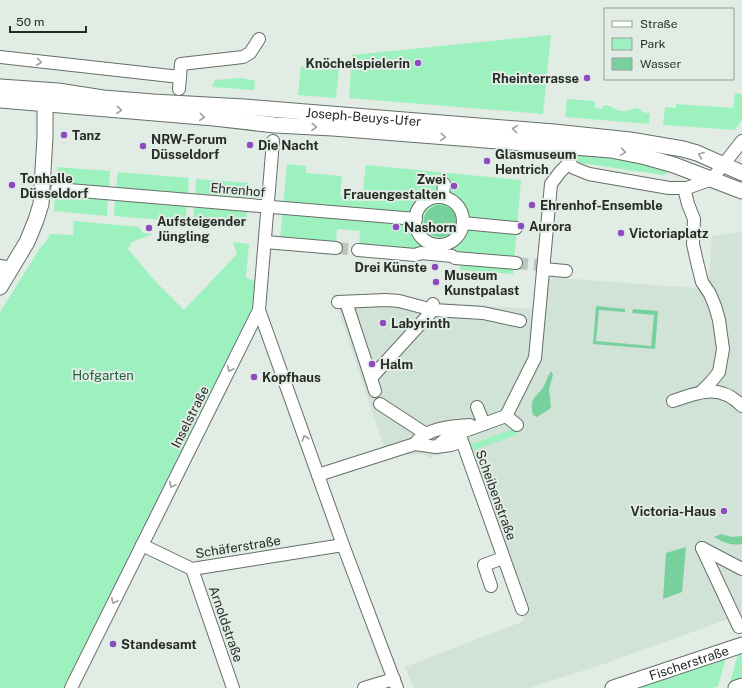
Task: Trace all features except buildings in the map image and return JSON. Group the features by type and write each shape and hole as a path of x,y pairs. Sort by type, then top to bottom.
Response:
{"main road":[{"name":"Joseph-Beuys-Ufer","path":"0,87 43,97 66,105 275,125 341,128 571,148 611,150 646,157 684,168 742,192"},
{"name":"Joseph-Beuys-Ufer","path":"0,100 43,97 103,98 252,107 554,132 678,147 697,153 742,173"},
{"path":"0,287 6,267 27,242 41,204 45,137 43,97"},
{"path":"45,137 52,131 56,117 66,105"},
{"name":"Fischerstraße","path":"614,688 742,645"},
{"path":"736,688 742,686"}],"street":[{"path":"179,89 181,64 243,57 250,53 259,39"},
{"path":"0,57 180,77"},
{"path":"380,404 420,438 436,447 484,424 506,416 535,358 541,266 551,184 569,163 571,148 581,141 612,139"},
{"name":"Inselstraße","path":"71,688 259,310 273,141"},
{"path":"569,163 574,168 589,174 669,188 691,188 712,179 742,141"},
{"path":"442,197 444,184"},
{"path":"684,188 694,219 693,244 702,282 716,306 723,349 719,372 702,391"},
{"name":"Ehrenhof","path":"57,189 416,219"},
{"path":"435,197 442,197 452,200 458,206 462,214 463,223 457,236 452,241 445,244 437,252 431,243 419,234 416,226 416,219 417,212 422,205 435,197"},
{"path":"463,223 516,228"},
{"path":"265,242 336,248"},
{"path":"358,250 415,255 421,252 437,252 455,258 516,263"},
{"path":"541,266 566,271"},
{"path":"375,391 342,302 386,300 399,301 483,313 520,321"},
{"path":"371,378 433,306"},
{"path":"259,310 343,545 395,684 364,688"},
{"path":"673,401 702,391 713,390 731,396 742,405"},
{"path":"477,407 484,424"},
{"path":"506,416 517,425"},
{"path":"318,475 420,438 457,436"},
{"name":"Scheibenstraße","path":"457,436 522,609"},
{"name":"Schäferstraße","path":"142,545 192,569 343,545"},
{"path":"742,569 702,548 739,627 742,617"},
{"path":"491,586 484,565 503,558"},
{"name":"Arnoldstraße","path":"192,569 233,688"}],"shaded area":[{"path":"742,232 742,614 601,665 529,688 414,688 405,667 524,621 459,448 430,458 423,454 387,456 333,294 544,310 547,277 708,289 712,236"}],"green space":[{"path":"551,35 543,114 349,98 352,55"},
{"path":"335,63 339,68 336,98 298,95 301,66"},
{"path":"241,78 255,81 254,90 212,87 215,80"},
{"path":"735,93 742,94 742,120 735,130 663,125 665,107 676,108 676,104 733,108"},
{"path":"567,99 595,101 595,108 602,109 603,106 607,105 619,111 627,111 636,108 640,109 642,112 650,114 649,124 565,117"},
{"path":"579,154 637,160 669,171 665,175 662,175 581,163 578,162 577,157"},
{"path":"287,164 306,166 306,173 342,176 340,196 362,198 366,165 521,180 513,274 461,270 456,255 359,247 360,231 337,229 336,245 280,240"},
{"path":"57,167 110,171 109,188 57,183"},
{"path":"118,172 189,178 188,195 116,189"},
{"path":"196,179 249,183 248,200 195,196"},
{"path":"55,195 108,199 107,216 54,211"},
{"path":"115,199 187,205 185,222 114,216"},
{"path":"194,206 247,210 246,227 193,223"},
{"name":"Hofgarten","path":"74,221 139,227 143,233 153,234 132,242 128,249 154,280 184,310 237,254 233,242 249,244 246,278 258,282 255,305 64,688 0,688 0,312 50,234 73,235"},
{"path":"516,428 516,435 471,451 469,445"},
{"path":"742,652 742,679 730,683 738,653"},
{"path":"726,657 718,686 713,688 633,688"}],"water":[{"path":"437,205 443,205 452,209 456,221 452,233 443,237 437,237 428,233 424,224 424,218 428,209"},
{"path":"596,306 625,309 625,312 599,310 596,341 651,346 654,315 632,313 633,309 658,311 655,349 593,344"},
{"path":"551,371 553,375 549,389 551,408 537,417 533,415 532,404 534,398 544,386"},
{"path":"721,534 732,537 742,536 742,544 727,543 714,537"},
{"path":"686,547 682,592 663,599 666,553"}],"tunnel":[{"path":"336,248 358,250"},
{"path":"516,263 538,265"}],"place":[{"name":"Knöchelspielerin","path":"418,63"},
{"name":"Rheinterrasse","path":"587,78"},
{"name":"Tanz","path":"64,135"},
{"name":"Die Nacht","path":"250,145"},
{"name":"NRW-Forum Düsseldorf","path":"143,146"},
{"name":"Glasmuseum Hentrich","path":"487,161"},
{"name":"Tonhalle Düsseldorf","path":"12,185"},
{"name":"Zwei Frauengestalten","path":"454,186"},
{"name":"Ehrenhof-Ensemble","path":"532,205"},
{"name":"Aurora","path":"521,226"},
{"name":"Nashorn","path":"396,227"},
{"name":"Aufsteigender Jüngling","path":"149,228"},
{"name":"Victoriaplatz","path":"621,233"},
{"name":"Drei Künste","path":"435,267"},
{"name":"Museum Kunstpalast","path":"436,282"},
{"name":"Labyrinth","path":"383,323"},
{"name":"Halm","path":"372,364"},
{"name":"Kopfhaus","path":"254,377"},
{"name":"Victoria-Haus","path":"724,511"},
{"name":"Standesamt","path":"113,644"}]}
